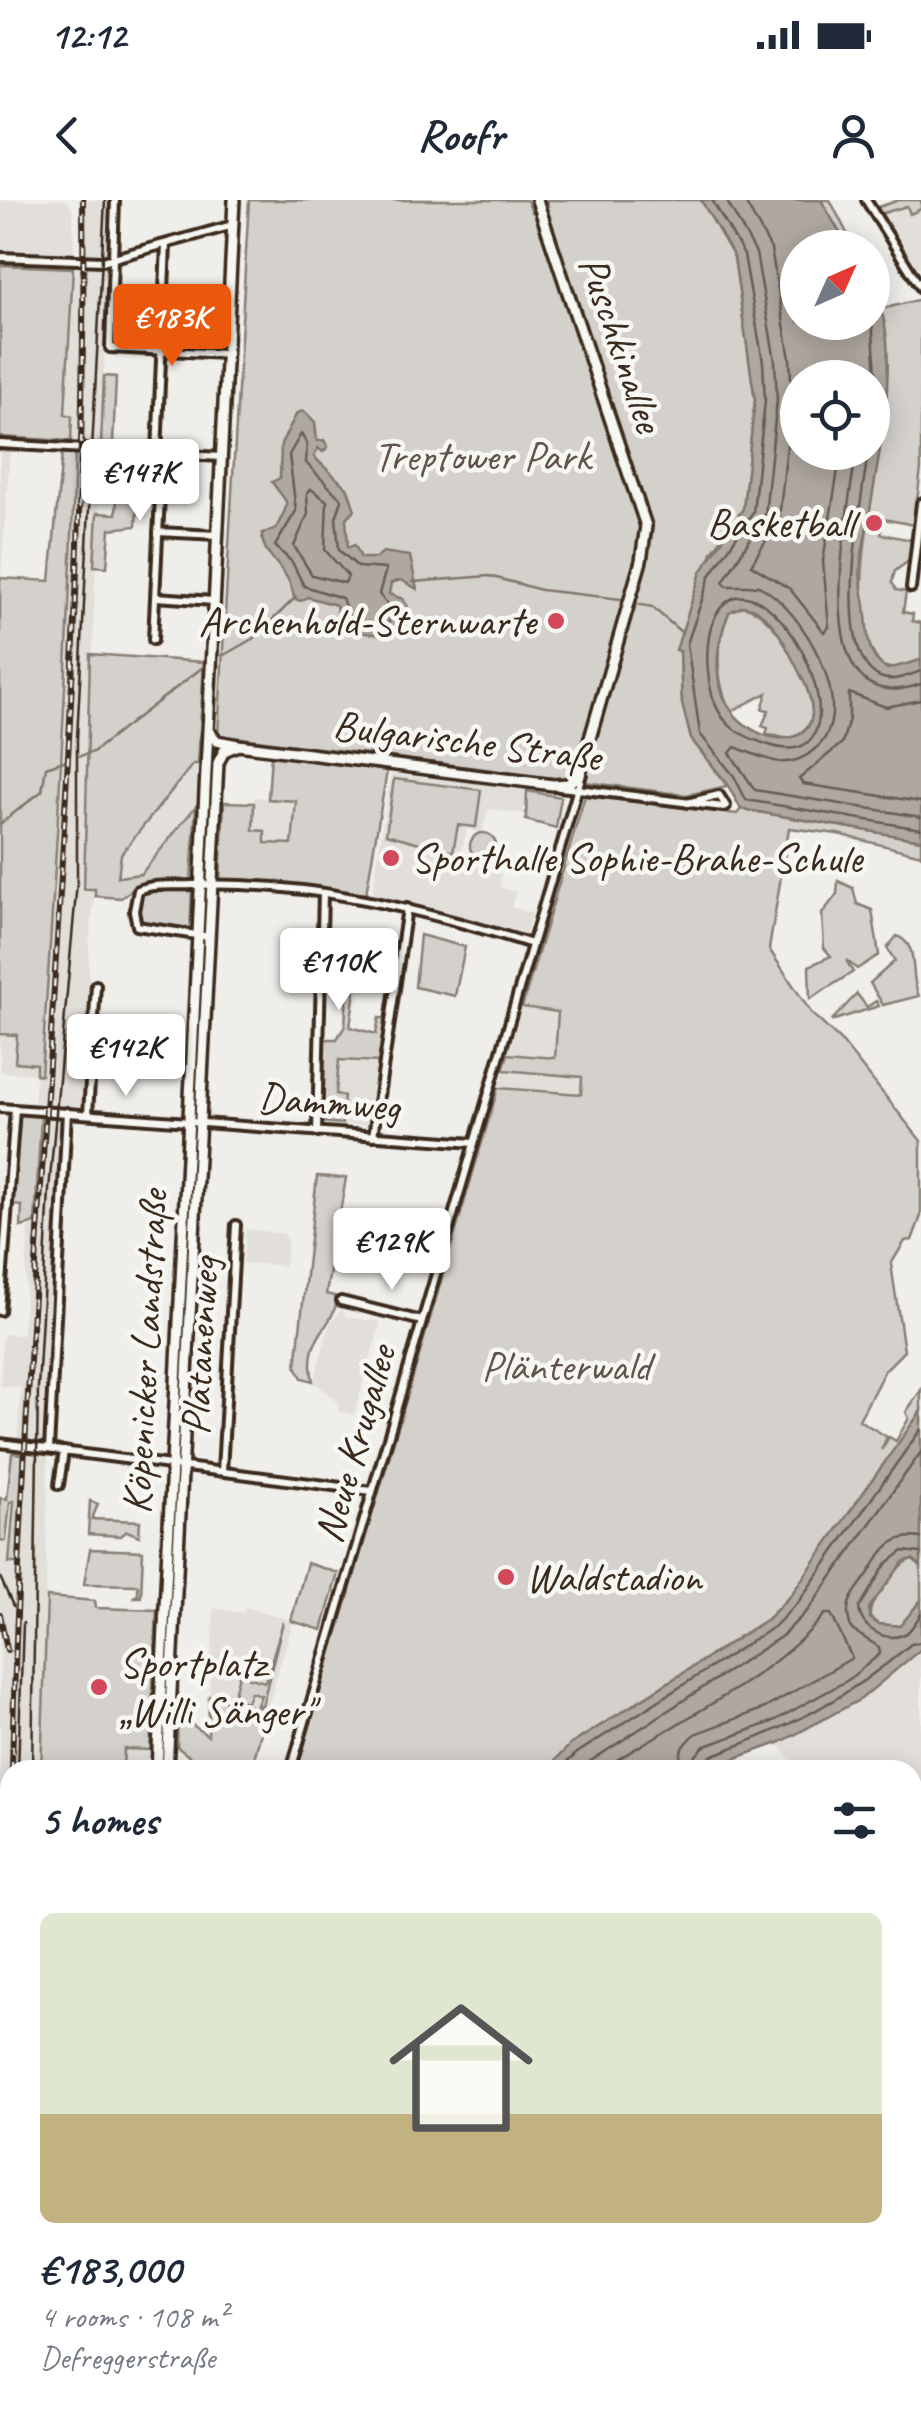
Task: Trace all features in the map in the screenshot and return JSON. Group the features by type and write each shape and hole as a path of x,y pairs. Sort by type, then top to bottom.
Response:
{"main road":[{"name":"Köpenicker Landstraße","path":"158,1760 194,1122 200,885 234,200"},
{"name":"Puschkinallee","path":"537,200 643,510 645,544 584,768"},
{"name":"Bulgarische Straße","path":"208,730 217,741 238,745 553,785"},
{"name":"Köpenicker Landstraße","path":"194,1122 210,937 219,759 224,751 238,745"},
{"path":"553,785 572,782 584,768"},
{"name":"Köpenicker Landstraße","path":"167,1760 177,1465"}],"street":[{"path":"116,200 110,348 226,354"},
{"path":"866,200 921,288"},
{"path":"0,258 74,262 114,259 232,226"},
{"path":"153,640 166,244"},
{"path":"0,444 221,457"},
{"path":"104,478 106,450"},
{"path":"911,588 921,503"},
{"path":"158,532 217,536"},
{"path":"156,597 214,602"},
{"name":"Neue Krugallee","path":"293,1760 584,768"},
{"name":"Bulgarische Straße","path":"553,785 686,803 726,806 719,795 686,803"},
{"path":"210,937 141,928 134,911 136,894 143,888 200,885 324,893 407,908 532,944"},
{"path":"318,1132 324,893"},
{"path":"373,1136 407,908"},
{"path":"88,1114 96,986"},
{"name":"Dammweg","path":"0,1108 474,1143"},
{"path":"0,1311 15,1108"},
{"path":"48,1449 67,1112"},
{"name":"Platanenweg","path":"222,1471 236,1225"},
{"path":"340,1301 422,1321"},
{"path":"0,1443 372,1491"},
{"path":"59,1485 64,1451"}],"shaded area":[{"path":"0,200 67,200 73,212 74,258 0,252"},
{"path":"79,200 112,200 109,254 81,257"},
{"path":"907,206 910,214 921,209 921,266 916,270 880,214"},
{"path":"108,267 101,443 71,441 72,416 65,415 73,268"},
{"path":"0,450 10,450 1,578 0,578"},
{"path":"75,454 100,456 84,888 95,889 89,946 89,978 94,993 86,1105 70,1106 34,1103 36,1074 0,1072 0,1034 17,1035 40,1074 64,758"},
{"path":"194,763 198,764 196,806 141,874 118,878 120,854"},
{"path":"391,774 527,789 524,814 488,809 482,833 467,829 459,861 501,874 500,887 516,892 511,907 532,913 525,936 372,895"},
{"path":"254,797 296,801 292,845 264,843 253,830"},
{"path":"522,1007 558,1012 555,1059 508,1054"},
{"path":"339,1060 381,1062 372,1126 342,1124 344,1096 336,1095"},
{"path":"503,1070 582,1077 581,1095 498,1088"},
{"path":"34,1116 64,1118 47,1444 17,1440 21,1388 0,1386 3,1334 23,1335"},
{"path":"246,1229 284,1234 288,1240 285,1266 243,1263"},
{"path":"342,1309 346,1317 381,1322 354,1415 338,1411 339,1404 314,1381 330,1323"},
{"path":"17,1450 48,1454 41,1760 0,1760 0,1540 11,1541"},
{"path":"245,1607 293,1621 267,1710 209,1696 214,1608 244,1613"},
{"path":"921,1649 921,1760 792,1760 777,1744 874,1689"},
{"path":"124,1749 150,1750 150,1760 123,1760"}],"green space":[{"name":"Treptower Park","path":"249,200 527,200 532,212 548,206 547,200 701,200 734,257 755,400 743,509 712,552 680,651 682,703 691,739 727,786 687,795 218,735"},
{"path":"821,200 830,200 845,230 838,230"},
{"path":"899,200 921,200 921,209 910,214 907,206 880,214 876,208"},
{"path":"0,265 73,268 65,414 72,416 71,441 0,437"},
{"path":"921,299 921,469 914,525 884,519 881,534 912,540 910,560 895,571 892,582 896,590 906,592 903,612 913,614 912,621 921,623 921,660 894,669 882,666 868,642 863,611 862,573 876,470 890,470 890,360 884,360 881,340 890,340 890,307"},
{"path":"104,376 116,377 113,444 101,443"},
{"path":"62,453 75,454 61,765 41,1075 36,1074 36,1064 15,1062 17,1035 0,1034 0,578 50,581"},
{"path":"118,483 138,484 136,526 110,529 107,567 94,566 97,513 116,514"},
{"path":"738,606 764,618 799,667 812,715 805,729 792,738 766,734 768,728 762,726 769,710 762,709 767,693 730,712 719,674 719,650 729,612"},
{"path":"90,654 204,662 198,764 193,764 121,854 118,877 141,874 196,806 191,880 140,884 121,898 95,896 95,889 84,889"},
{"path":"271,755 387,771 366,894 220,880 224,802 254,803 253,830 265,831 265,843 292,844 296,801 268,799"},
{"path":"394,779 481,790 476,827 458,825 453,852 386,834"},
{"path":"527,791 561,797 556,828 526,820"},
{"name":"Plänterwald","path":"585,796 737,814 741,809 921,840 921,855 838,834 789,828 769,949 812,1014 843,1043 921,1141 921,1216 912,1240 905,1241 891,1264 904,1351 885,1370 859,1420 887,1437 881,1450 889,1437 896,1441 909,1418 906,1412 921,1390 921,1421 913,1423 791,1595 767,1619 570,1745 556,1760 300,1760 498,1088 581,1094 582,1077 503,1070 508,1054 555,1058 558,1012 522,1007"},
{"path":"483,833 492,837 496,846 492,855 483,859 474,855 470,846 474,837"},
{"path":"838,881 853,888 857,904 872,910 879,955 857,969 846,960 853,972 810,999 809,966 831,956 824,948 822,914 837,894"},
{"path":"192,887 190,934 143,927 137,920 142,890"},
{"path":"420,935 465,947 455,996 415,987"},
{"path":"897,936 912,954 919,996 883,1005 870,983 895,961 887,948"},
{"path":"347,990 355,991 350,1027 376,1034 379,1018 387,1019 381,1062 339,1060 336,1094 344,1096 342,1124 321,1122 323,1039 337,1039 345,1026"},
{"path":"857,994 867,1007 876,1001 879,1006 831,1021"},
{"path":"18,1114 41,1116 35,1223 21,1227 22,1206 13,1205 9,1222"},
{"path":"317,1176 346,1178 326,1294 338,1297 312,1354 313,1381 302,1378 296,1366"},
{"path":"12,1453 23,1454 17,1563 9,1563 14,1501 10,1502 6,1541 0,1540 0,1498 7,1499"},
{"path":"90,1501 98,1504 92,1519 140,1521 139,1536 127,1531 121,1536 88,1534"},
{"path":"90,1549 143,1551 141,1597 133,1597 138,1595 138,1585 84,1584"},
{"path":"913,1559 921,1566 921,1600 900,1626 878,1624 870,1618 878,1592 899,1567"},
{"path":"307,1563 338,1573 322,1630 291,1621"},
{"name":"Sportplatz „Willi Sänger\"","path":"47,1597 95,1601 96,1608 157,1610 150,1750 124,1749 123,1760 41,1760"},
{"path":"283,1622 262,1706 257,1705 261,1695 251,1692 247,1702 233,1698 239,1675 265,1682"},
{"path":"209,1696 267,1710 254,1760 194,1760 177,1747 178,1715 208,1736"}],"water":[{"path":"701,200 821,200 838,230 780,230 780,340 886,340 887,360 780,360 780,470 877,470 860,575 868,639 876,659 888,669 921,660 921,840 741,809 726,782 691,739 682,703 680,651 676,650 701,572 743,509 755,400 734,257","holes":["743,606 771,624 807,689 812,712 807,729 792,737 773,737 752,729 733,713 721,688 718,654 729,612"]},
{"path":"304,411 315,422 317,441 324,440 328,447 323,452 318,448 314,457 348,489 355,510 346,518 348,547 355,545 361,558 376,558 383,552 410,556 417,589 401,580 391,583 389,594 403,599 408,607 392,636 340,630 336,605 308,597 294,599 287,579 266,549 262,533 275,530 286,507 272,482 280,478 281,444 297,413"},
{"path":"921,1411 921,1566 913,1559 904,1561 869,1608 870,1618 878,1624 900,1626 921,1600 921,1649 861,1699 781,1742 731,1760 556,1760 570,1745 768,1619 791,1595"}],"waterway":[{"path":"413,582 489,576 541,590 621,599"},
{"path":"224,655 254,638 296,597"},
{"path":"637,604 652,607 681,632"},
{"path":"80,756 93,752 203,667"},
{"path":"0,824 42,791 46,767 64,761"}],"tram line":[{"path":"32,1760 38,1388 49,1190 77,882 77,739 105,200"},
{"path":"0,1577 13,1606"},
{"path":"18,1760 23,1623"}],"railway":[{"path":"12,1760 29,1377 76,593 83,200"},
{"path":"0,1614 7,1650"}],"place":[{"name":"Basketball","path":"874,523"},
{"name":"Archenhold-Sternwarte","path":"556,621"},
{"name":"Sporthalle Sophie-Brahe-Schule","path":"391,858"},
{"name":"Waldstadion","path":"506,1577"},
{"name":"Sportplatz „Willi Sänger\"","path":"99,1687"}]}
